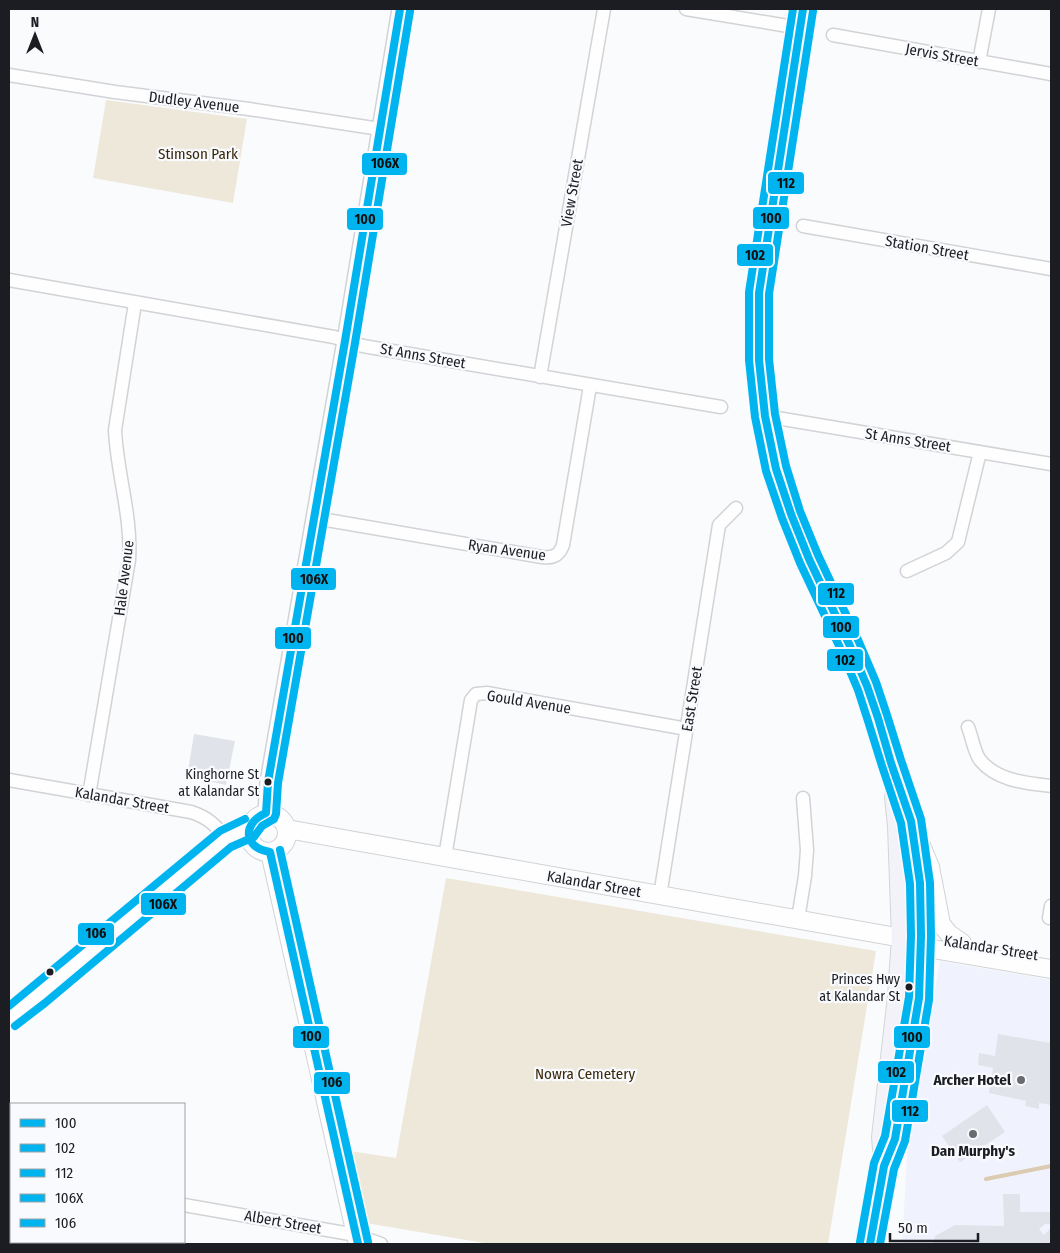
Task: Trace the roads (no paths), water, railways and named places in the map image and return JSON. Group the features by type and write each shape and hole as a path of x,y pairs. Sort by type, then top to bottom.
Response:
{"highway":[{"path":"802,18 759,293 759,360 765,416 776,469 791,514 867,686 891,763 912,821 920,883 915,940 898,996 882,1136 884,1166 870,1244"},
{"path":"891,763 898,826 915,940"}],"main road":[{"path":"9,1018 40,995 226,839 249,828 256,818 266,813 282,819 287,829 285,841 276,850 270,852 260,850 249,838 249,828"},
{"path":"912,821 930,867 941,924 949,934 962,943"},
{"name":"Kalandar Street","path":"287,829 915,940 1051,969"},
{"path":"270,852 357,1240"},
{"name":"Kalandar Street","path":"915,940 962,943 1051,958"}],"street":[{"path":"266,813 268,782 315,518 400,9"},
{"name":"View Street","path":"540,376 604,9"},
{"path":"686,9 802,18"},
{"path":"979,62 989,9"},
{"name":"Jervis Street","path":"833,35 1051,74"},
{"name":"Dudley Avenue","path":"9,74 115,92 249,109 380,129"},
{"name":"Station Street","path":"803,226 1051,269"},
{"name":"St Anns Street","path":"9,280 327,335 363,346 721,408"},
{"name":"Hale Avenue","path":"89,794 129,560 128,522 115,430 135,303"},
{"name":"Ryan Avenue","path":"315,518 542,558 551,558 558,554 563,545 590,386"},
{"name":"St Anns Street","path":"765,416 1051,464"},
{"path":"907,571 946,553 958,542 980,452"},
{"name":"East Street","path":"660,896 719,525 736,508"},
{"name":"Gould Avenue","path":"445,857 471,700 476,694 488,693 687,729"},
{"path":"968,727 979,759 996,774 1020,782 1051,786"},
{"name":"Kalandar Street","path":"9,780 203,816 212,822 226,839"},
{"path":"798,919 807,850 803,798"},
{"name":"Albert Street","path":"185,1205 381,1244"}],"waterway":[{"path":"986,1179 1051,1166"}],"place":[{"name":"Kinghorne St at Kalandar St","path":"268,782"},
{"name":"Princes Hwy at Kalandar St","path":"909,987"},
{"name":"Archer Hotel","path":"1021,1080"},
{"name":"Dan Murphy's","path":"973,1134"}],"park label":[{"name":"Stimson Park","path":"198,154"},
{"name":"Nowra Cemetery","path":"585,1074"}]}
